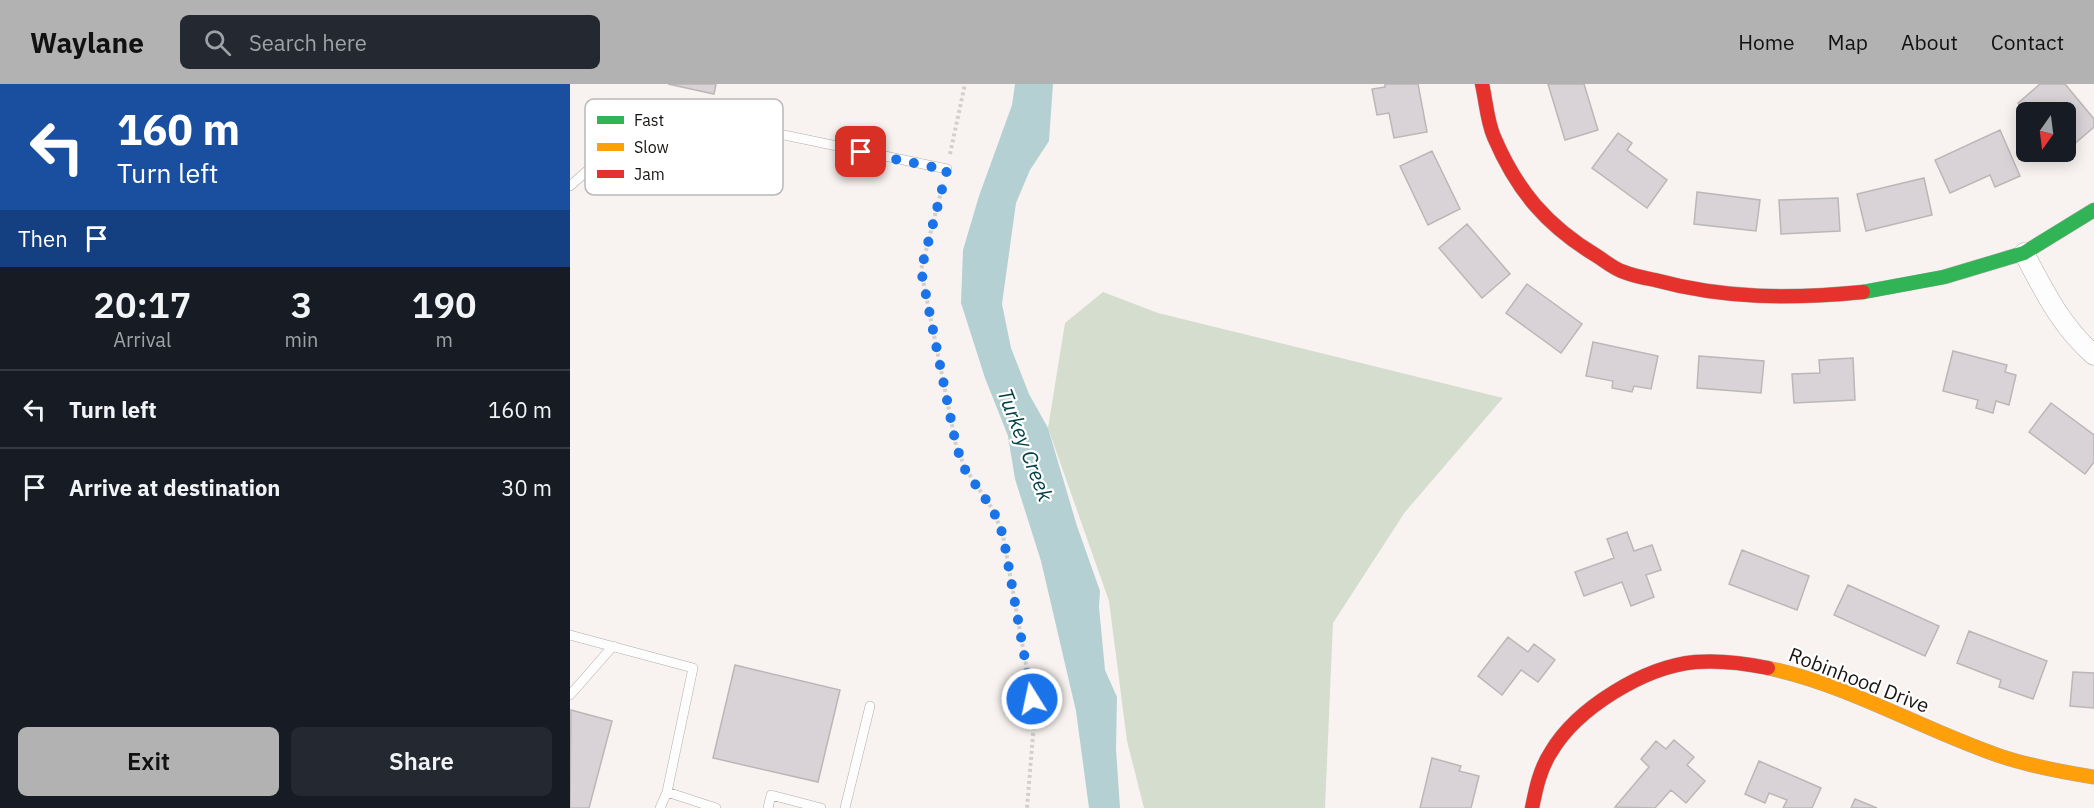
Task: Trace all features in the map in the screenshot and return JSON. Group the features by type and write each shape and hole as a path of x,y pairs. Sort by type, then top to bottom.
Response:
{"street":[{"path":"1482,84 1493,135 1509,168 1543,216 1587,250 1623,272 1691,290 1750,296 1813,297 1880,290 1944,277 2024,253 2094,210"},
{"path":"2024,253 2056,315 2082,345 2094,355"},
{"name":"Robinhood Drive","path":"1532,808 1535,786 1549,752 1575,721 1633,679 1668,666 1713,660 1758,664 1802,675 1996,755 2044,769 2094,777"}],"lane":[{"path":"783,135 947,170"},
{"path":"570,186 585,173"},
{"path":"570,635 693,668 667,792 660,808"},
{"path":"570,695 612,646"},
{"path":"845,808 870,706"},
{"path":"667,792 716,808"},
{"path":"768,808 771,795 821,808"}],"path":[{"path":"965,84 947,170 921,270 956,445 964,468 993,510 1003,535 1032,699 1034,722 1027,808"}],"green space":[{"path":"1103,292 1158,313 1503,398 1405,512 1333,623 1325,808 1144,808 1127,741 1109,601 1048,428 1065,323"}],"water":[{"name":"Turkey Creek","path":"1015,84 1053,84 1049,141 1030,170 1016,203 1002,304 1011,348 1029,394 1048,428 1077,526 1100,591 1099,607 1105,670 1117,697 1116,749 1120,808 1089,808 1076,711 1041,561 1015,479 1008,436 985,378 961,303 963,250 979,196 1012,105"}],"building":[{"path":"668,84 716,84 714,94"},
{"path":"1385,84 1418,84 1427,132 1394,138 1389,113 1377,115 1372,89 1385,87"},
{"path":"1548,84 1584,84 1598,130 1565,140"},
{"path":"2040,84 2065,84 2094,119 2094,127 2076,142 2076,102 2019,102"},
{"path":"2000,130 2020,176 1995,187 1990,175 1950,193 1935,160"},
{"path":"1618,133 1632,143 1627,150 1667,180 1647,208 1592,168"},
{"path":"1432,151 1460,209 1428,225 1400,166"},
{"path":"1924,178 1932,215 1866,231 1857,194"},
{"path":"1697,192 1760,200 1756,231 1694,224"},
{"path":"1838,198 1840,231 1781,234 1779,200"},
{"path":"1467,224 1510,274 1482,298 1439,248"},
{"path":"1527,284 1582,324 1561,353 1506,313"},
{"path":"1593,342 1658,356 1651,389 1634,386 1632,392 1612,388 1613,381 1586,376"},
{"path":"1953,351 2007,365 2005,372 2016,375 2009,405 1996,401 1993,413 1976,408 1978,400 1943,391"},
{"path":"1699,356 1764,361 1761,393 1697,388"},
{"path":"1853,358 1855,400 1794,403 1792,374 1820,373 1819,360"},
{"path":"2051,403 2094,435 2094,462 2085,474 2029,432"},
{"path":"1627,532 1634,551 1652,545 1661,570 1646,575 1654,597 1631,606 1622,582 1584,596 1575,572 1614,558 1607,539"},
{"path":"1742,550 1809,576 1797,610 1729,584"},
{"path":"1848,585 1939,626 1925,656 1834,615"},
{"path":"1969,631 2047,661 2033,699 1999,687 2001,680 1957,663"},
{"path":"1508,637 1528,652 1534,644 1555,660 1538,682 1521,670 1502,695 1478,676"},
{"path":"735,665 840,690 818,782 713,758"},
{"path":"2073,672 2094,673 2094,708 2070,706"},
{"path":"571,710 612,721 589,808 570,808"},
{"path":"1674,740 1694,757 1687,765 1705,781 1686,803 1671,790 1655,808 1615,807 1649,767 1641,759 1656,741 1666,749"},
{"path":"1432,758 1461,766 1459,771 1479,776 1471,808 1420,808"},
{"path":"1759,761 1821,788 1812,808 1783,808 1787,800 1769,793 1765,803 1745,794"},
{"path":"1855,799 1877,808 1851,808"}],"traffic: fast":[{"path":"1863,292 1944,277 2024,253 2094,210"}],"traffic: slow":[{"path":"1768,668 1827,685 2000,756 2023,763 2094,777"}],"traffic: jam":[{"path":"1482,84 1494,137 1513,174 1535,206 1563,232 1617,269 1636,276 1681,286 1733,294 1810,296 1863,292"},
{"path":"1532,808 1541,772 1551,752 1577,720 1614,692 1634,681 1675,665 1713,661 1768,668"}],"route":[{"path":"861,152 947,170 921,270 956,445 964,468 993,510 1003,535 1032,699"}]}
